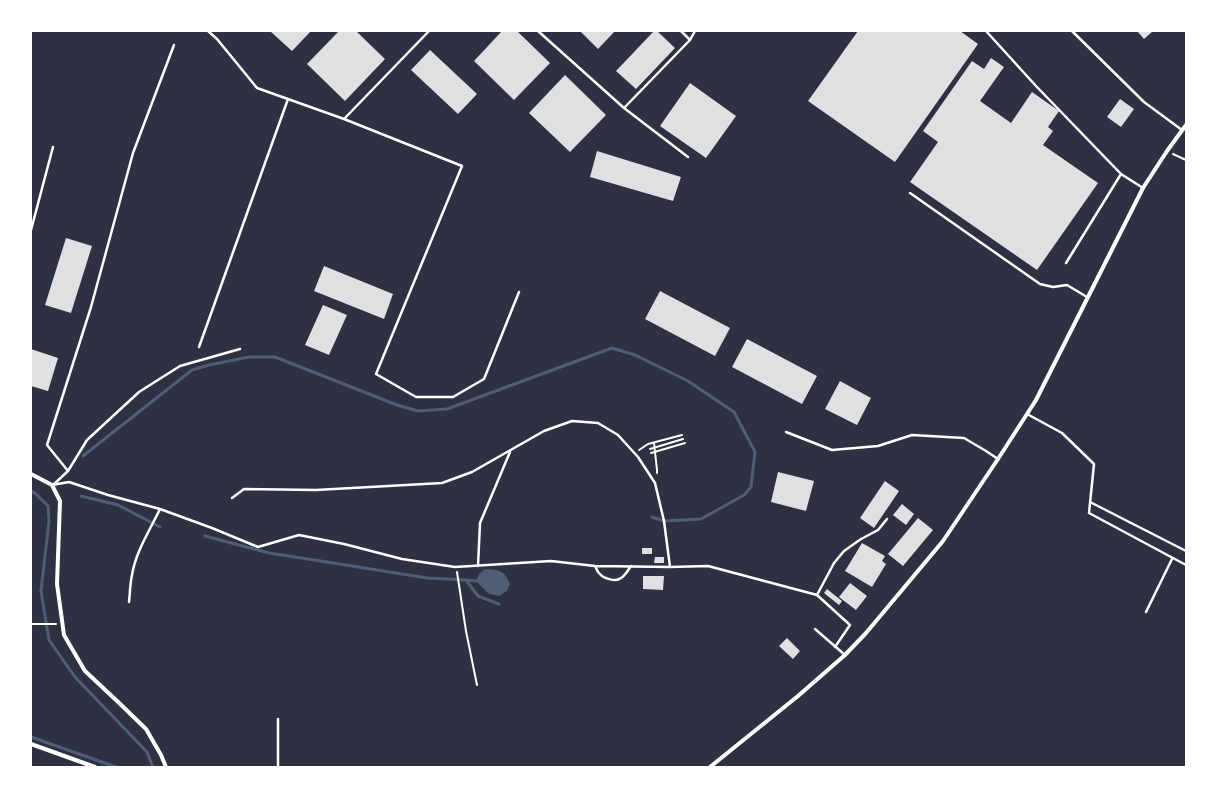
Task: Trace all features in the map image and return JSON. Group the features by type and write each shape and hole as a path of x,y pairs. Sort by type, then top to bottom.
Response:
{"street":[{"path":"710,767 798,696 845,655 866,633 943,541 1027,414 1044,384 1143,188 1186,125"},
{"path":"31,474 52,485 60,502 57,584 64,635 85,671 146,729 162,756 166,767"},
{"path":"31,744 95,767"}],"lane":[{"path":"208,31 217,39 257,88 344,119 462,166 376,374 416,396 453,397 484,379 519,292"},
{"path":"344,119 429,31"},
{"path":"538,31 624,108 688,156"},
{"path":"681,31 690,40"},
{"path":"624,108 690,40 695,31"},
{"path":"986,31 1036,86 1121,174 1143,188"},
{"path":"1072,31 1144,102 1182,130"},
{"path":"68,471 47,445 91,306 132,153 174,45"},
{"path":"199,347 288,99"},
{"path":"31,230 53,147"},
{"path":"1066,263 1121,174"},
{"path":"910,193 1040,284 1053,287 1068,285 1087,297"},
{"path":"52,485 68,471 87,440 139,392 180,366 240,349"},
{"path":"1027,414 1062,433 1094,464 1089,513 1186,565"},
{"path":"232,498 244,489 316,490 442,484 472,472 544,430 572,421 598,424 618,435 635,453 655,482 664,521 670,567"},
{"path":"786,432 832,450 878,446 912,435 964,438 986,450 998,459"},
{"path":"478,566 480,523 510,451"},
{"path":"52,485 69,482 108,495 160,509 258,547 299,535 344,544 402,559 455,567 551,561 595,566 708,566 817,595 850,625 835,647"},
{"path":"1090,502 1186,551"},
{"path":"129,602 132,574 141,547 154,524 160,509"},
{"path":"817,595 834,563 844,551 861,538 878,530 886,519"},
{"path":"1146,612 1172,558"},
{"path":"595,566 600,574 609,579 616,580 625,575 631,566"},
{"path":"814,629 845,655"},
{"path":"278,719 278,767"}],"path":[{"path":"1167,151 1186,160"},
{"path":"635,453 648,444 682,435"},
{"path":"650,449 684,439"},
{"path":"654,443 657,470 655,482"},
{"path":"651,453 685,443"},
{"path":"455,567 477,685"},
{"path":"31,624 52,624"}],"water":[{"path":"485,569 498,570 506,576 510,584 507,591 499,596 489,594 476,581 479,574"}],"building":[{"path":"270,31 311,31 292,51"},
{"path":"339,31 356,31 385,59 345,101 307,64"},
{"path":"502,31 517,31 550,63 514,100 474,61"},
{"path":"580,31 615,31 598,49"},
{"path":"654,31 657,31 675,48 636,89 616,71"},
{"path":"858,31 960,31 978,44 895,162 808,101"},
{"path":"1137,31 1153,31 1144,39"},
{"path":"430,50 477,94 458,114 411,70"},
{"path":"991,58 1004,67 980,101 1011,123 1032,92 1059,111 1048,127 1053,131 1043,145 1098,183 1037,270 910,182 938,142 923,131 972,61 984,69"},
{"path":"565,75 606,115 570,152 529,113"},
{"path":"690,83 736,116 706,158 660,126"},
{"path":"1120,99 1134,109 1121,127 1107,117"},
{"path":"597,151 681,177 673,201 590,177"},
{"path":"66,238 92,246 71,313 45,305"},
{"path":"324,266 393,294 384,319 314,291"},
{"path":"660,291 730,328 715,356 645,319"},
{"path":"323,305 347,315 329,355 305,345"},
{"path":"747,339 817,376 802,404 732,367"},
{"path":"31,349 58,358 48,391 31,386"},
{"path":"840,381 871,398 857,425 825,409"},
{"path":"778,472 814,481 806,511 771,502"},
{"path":"885,481 899,491 874,528 860,518"},
{"path":"902,504 914,514 906,525 893,515"},
{"path":"918,518 933,530 903,566 888,554"},
{"path":"862,543 885,556 882,561 886,564 872,587 845,571"},
{"path":"642,548 652,548 652,554 642,554"},
{"path":"655,557 664,557 664,563 654,563"},
{"path":"643,576 664,576 663,590 643,589"},
{"path":"850,583 867,596 856,610 839,597"},
{"path":"827,589 842,601 839,605 824,593"},
{"path":"787,638 800,651 793,659 779,646"}],"waterway":[{"path":"83,456 192,370 209,365 249,357 275,357 397,405 418,411 447,409 612,348 635,355 688,381 734,412 755,452 751,487 744,495 701,519 664,521 652,517"},
{"path":"31,491 48,506 49,521 41,591 49,640 75,677 147,752 153,767"},
{"path":"81,496 118,505 160,527"},
{"path":"205,536 269,553 427,578 466,580 478,596 499,604"},
{"path":"466,580 476,581"},
{"path":"31,737 116,767"}]}
